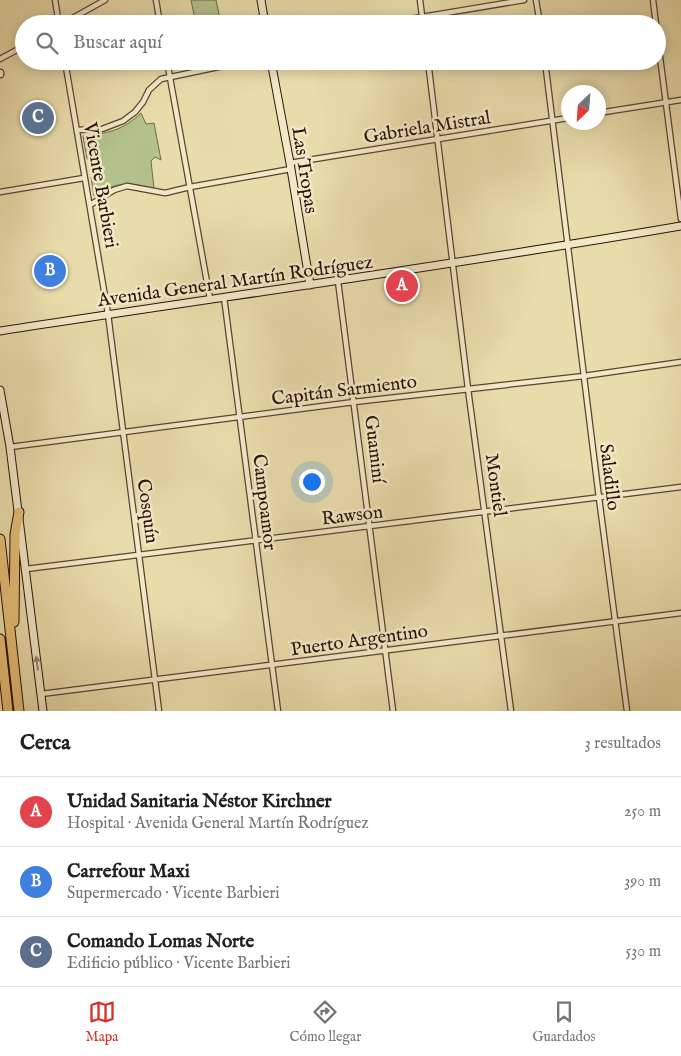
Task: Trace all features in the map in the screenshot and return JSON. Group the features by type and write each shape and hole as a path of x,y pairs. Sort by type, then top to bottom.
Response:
{"highway":[{"path":"14,660 15,534 19,512"},
{"path":"0,540 20,711"},
{"path":"0,639 8,711"},
{"path":"0,665 7,699"}],"main road":[{"path":"261,0 264,15"},
{"name":"Las Tropas","path":"273,70 291,166 310,285"},
{"name":"Avenida General Martín Rodríguez","path":"0,331 453,264 681,226"},
{"path":"0,390 19,512 44,711"}],"street":[{"path":"56,0 58,15"},
{"path":"77,15 105,0"},
{"path":"156,0 158,15"},
{"path":"420,0 422,15"},
{"path":"434,15 524,0"},
{"path":"536,0 538,15"},
{"path":"653,0 655,15"},
{"path":"0,59 15,51"},
{"name":"Vicente Barbieri","path":"66,70 108,314"},
{"path":"169,70 210,299"},
{"path":"76,130 102,129 123,121 143,102 155,83 161,78 201,70"},
{"name":"Montiel","path":"429,70 468,388 511,711"},
{"name":"Saladillo","path":"546,70 627,711"},
{"path":"662,70 681,220"},
{"path":"606,112 681,100"},
{"name":"Gabriela Mistral","path":"90,205 114,190 127,186 165,194 190,186 291,166 561,119"},
{"path":"0,192 84,178"},
{"name":"Guaminí","path":"338,281 371,526 393,711"},
{"name":"Campoamor","path":"224,297 278,711"},
{"name":"Cosquín","path":"108,314 159,711"},
{"name":"Capitán Sarmiento","path":"10,447 354,402 584,376 681,362"},
{"name":"Rawson","path":"26,569 681,487"},
{"name":"Puerto Argentino","path":"41,694 681,613"}],"green space":[{"path":"191,0 216,0 219,15 194,15"},
{"path":"141,113 146,124 154,123 161,160 155,157 151,161 154,189 123,184 116,185 94,196 91,177 103,174 98,156 87,159 83,136 114,130 127,124"}],"place":[{"name":"Comando Lomas Norte","path":"38,118"},
{"name":"Carrefour Maxi","path":"50,271"},
{"name":"Unidad Sanitaria Néstor Kirchner","path":"402,286"}]}
